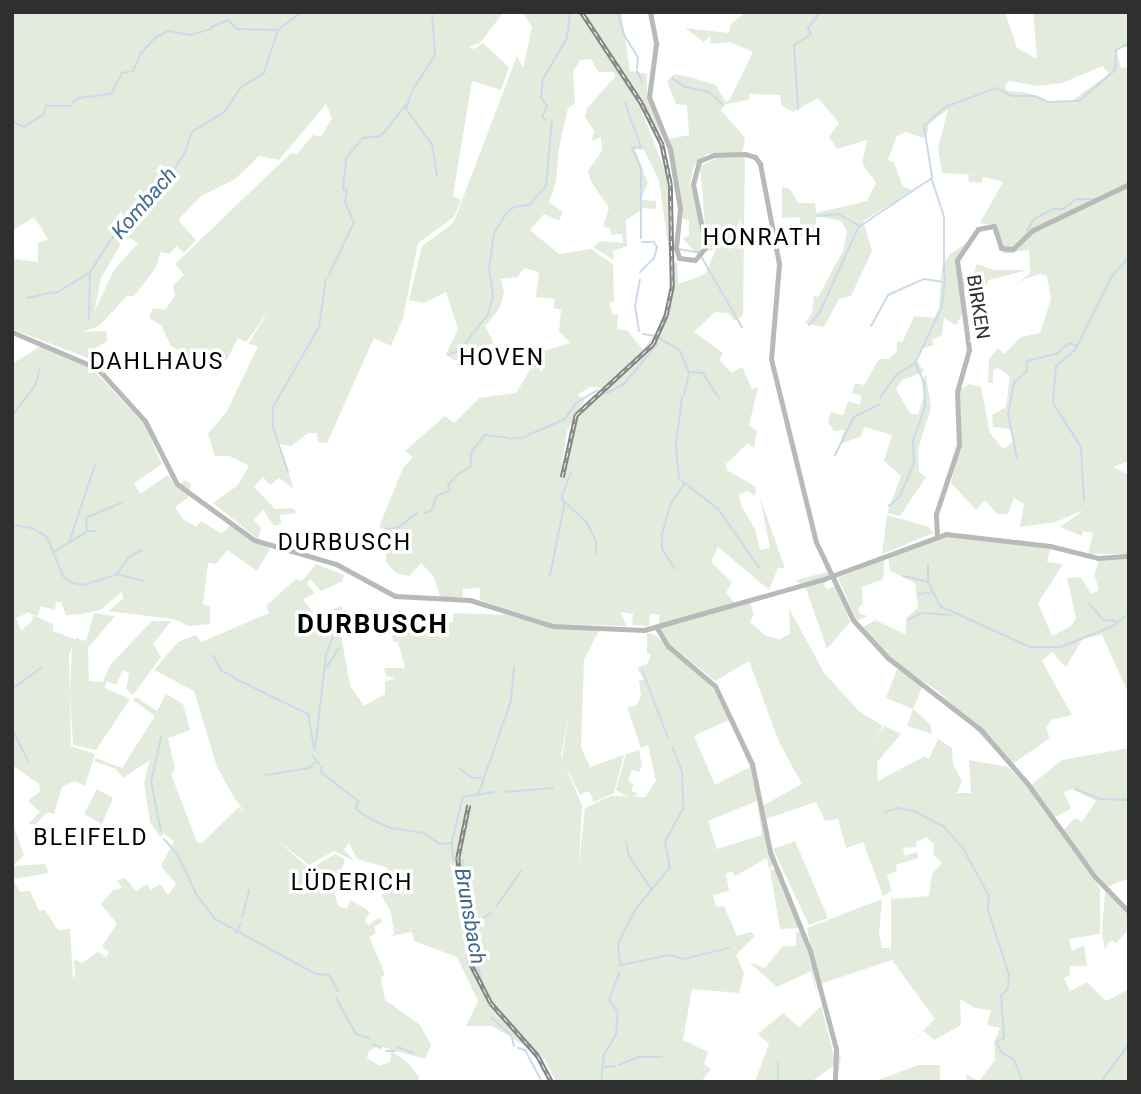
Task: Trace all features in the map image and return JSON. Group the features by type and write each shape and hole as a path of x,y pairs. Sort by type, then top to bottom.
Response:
{"street":[{"path":"650,12 656,44 649,97 668,141 678,200 679,258 687,261 701,257 705,237 693,184 696,165 714,155 755,157 775,223 779,264 771,359 816,542 835,575 859,631 980,729 1027,783 1095,877 1129,912"},
{"name":"BIRKEN","path":"937,536 936,514 959,444 957,392 969,350 957,260 978,229 994,226 1001,248 1013,249 1033,230 1129,184"},
{"path":"12,332 76,355 97,368 141,416 180,487 218,509 261,544 336,564 395,596 470,600 556,626 645,630 835,575 937,536 962,534 1098,558 1129,556"},
{"path":"656,628 662,640"},
{"path":"645,630 662,640 715,686 748,755 770,852 810,951 837,1054 835,1082"}],"shaded area":[{"path":"12,12 621,12 630,71 647,74 647,97 667,146 645,107 642,112 667,176 670,260 659,180 644,150 635,149 648,183 641,200 656,201 656,209 644,208 626,220 627,246 613,251 614,260 593,247 600,241 623,243 622,234 611,235 610,228 603,227 609,208 590,180 588,171 602,151 601,137 586,144 592,141 594,131 585,117 587,108 615,77 614,72 598,72 591,59 580,60 573,72 575,104 568,108 559,148 556,182 549,202 563,212 559,221 544,214 530,230 559,254 591,249 613,264 614,301 609,303 613,315 618,314 617,329 628,331 643,350 667,317 673,265 677,261 678,284 695,278 706,273 716,249 707,251 700,166 717,158 745,157 743,315 735,321 728,313 715,312 694,332 723,353 719,360 732,373 742,367 752,389 758,387 749,425 757,431 754,448 748,443 726,464 727,470 756,487 755,496 747,491 739,495 741,505 755,529 760,550 770,548 760,498 785,568 778,568 769,590 718,547 711,562 732,582 726,593 738,606 750,603 754,614 750,622 766,636 780,639 790,634 789,608 824,673 859,711 883,726 867,749 884,726 901,734 877,762 878,781 925,756 929,759 938,739 952,748 953,764 962,781 957,793 971,793 969,760 1008,767 1024,783 1100,888 1100,934 1069,939 1072,951 1084,945 1087,966 1070,966 1070,975 1064,978 1070,991 1087,982 1106,1001 1129,989 1129,1082 967,1082 966,1074 979,1081 995,1060 994,1042 1000,1028 987,1025 991,1010 975,1008 960,999 961,1025 934,1040 924,1031 904,1050 935,1019 892,960 820,984 841,1058 837,1082 837,1048 821,994 807,928 882,899 879,934 882,948 890,948 891,955 891,895 892,899 929,896 932,874 942,863 933,854 934,845 927,837 916,842 917,847 903,848 905,856 917,852 918,858 896,865 897,871 887,875 892,891 883,896 863,842 846,848 838,819 825,821 816,802 766,819 764,805 802,784 779,742 749,661 715,681 669,643 659,628 659,615 650,614 649,626 632,625 633,614 620,612 627,626 553,624 480,600 480,588 463,589 463,597 440,597 434,577 421,563 409,576 396,573 386,562 386,530 379,527 403,468 413,457 405,451 445,416 454,423 479,398 516,393 541,352 570,343 559,331 561,310 553,308 555,299 536,297 539,272 524,268 518,277 501,279 504,293 499,309 485,326 494,343 471,350 455,361 446,354 458,329 446,292 424,303 409,300 422,246 452,224 456,216 517,56 523,68 532,27 524,14 502,14 480,43 468,47 474,49 483,43 509,67 501,90 472,81 453,196 461,200 454,217 418,243 403,318 391,346 374,338 327,443 318,442 317,433 308,433 291,446 279,444 294,489 279,478 270,485 263,477 254,487 275,509 293,508 297,513 280,515 281,524 274,526 263,510 254,520 261,528 258,539 213,503 237,486 249,466 229,456 215,456 208,434 227,411 258,346 248,344 270,309 246,342 238,338 226,361 187,356 171,346 161,325 149,318 153,308 165,310 175,295 173,286 184,275 175,264 291,153 297,154 313,135 321,137 332,118 326,104 279,160 259,156 235,179 201,196 178,220 196,240 184,253 177,246 169,254 161,252 155,269 134,296 127,296 99,326 83,332 106,331 107,341 89,352 88,358 12,329 12,243 15,259 38,262 38,243 48,239 34,217 12,231","holes":["130,238 138,243 114,270 94,312 101,278 122,242","590,387 604,388 576,420 560,477 567,431 585,399 577,395"]},
{"path":"746,12 1005,12 1017,48 1037,59 1033,12 1129,12 1129,47 1116,48 1121,68 1129,67 1129,182 1099,201 1129,185 1129,461 1113,467 1129,475 1129,554 1088,554 1093,533 1083,531 1082,536 1060,527 1084,510 1056,522 1020,527 1024,504 1014,498 1008,514 997,514 985,500 976,510 951,483 960,443 958,391 970,384 981,387 990,433 1003,449 1014,441 1010,429 993,427 992,415 1006,407 1010,376 998,368 993,370 993,383 988,383 989,359 998,348 1004,354 1021,337 1040,333 1051,299 1047,276 1040,274 1024,279 1002,297 1030,273 1029,250 1003,253 1007,249 1001,245 997,226 980,223 1003,182 983,177 981,183 969,182 968,175 978,175 942,173 938,148 948,109 929,124 926,139 906,132 897,136 888,160 894,162 903,187 914,190 863,221 872,251 851,296 839,299 824,327 805,323 812,313 814,295 818,297 843,251 847,231 841,221 816,216 816,235 801,236 800,217 782,218 782,187 790,189 798,203 815,203 816,213 867,201 876,183 862,163 867,140 837,149 829,137 839,123 818,98 793,112 782,106 780,95 749,94 749,100 726,104 721,110 745,138 742,153 707,154 694,166 690,183 704,240 699,256 683,239 689,235 689,220 683,219 669,139 689,135 687,105 676,104 667,81 674,74 690,77 716,85 726,102 730,99 753,52 730,42 711,44 710,36 704,42 685,28 729,33 731,24","holes":["1103,66 1109,74 1073,100 1047,102 1029,93 1007,91 1005,86 1009,81 1037,86 1062,83"]},
{"path":"967,243 956,260 964,275 972,278 977,264 994,270 1028,270 989,280 984,291 967,286 961,293 964,311 956,325 944,318 942,335 932,340 934,345 921,349 916,359 924,372 902,380 896,389 910,413 918,415 924,395 921,380 926,375 931,408 918,449 919,472 926,477 900,516 887,513 901,476 884,461 892,435 865,427 860,437 840,444 844,430 834,431 828,422 831,412 843,415 848,401 860,405 861,396 852,393 855,383 864,385 879,359 889,359 897,351 897,341 902,343 914,316 934,318 939,308 942,266 950,254"},
{"path":"44,344 85,361 145,425 162,464 134,483 140,494 168,475 177,488 184,480 191,484 188,498 175,507 183,519 196,527 201,521 222,534 232,523 270,549 257,571 227,550 216,564 208,563 203,604 210,606 210,624 189,626 173,619 108,611 123,599 122,592 100,610 82,614 66,615 61,602 56,602 55,610 41,606 37,616 22,610 28,613 16,618 21,630 32,622 33,615 53,624 53,631 74,639 69,656 71,746 95,754 85,786 74,781 62,787 54,814 47,812 33,827 29,823 40,812 28,801 40,791 39,784 12,765 12,364"},
{"path":"887,515 929,527 933,533 882,554"},
{"path":"948,535 1050,549 1047,562 1063,564 1038,603 1052,636 1071,626 1076,618 1067,578 1081,577 1091,594 1099,590 1094,574 1099,561 1129,557 1129,695 1102,635 1083,638 1066,667 1052,652 1042,661 1072,715 1051,720 1046,728 1050,738 1011,765 938,691 893,661 860,629 875,620 905,634 907,617 918,608 915,583 890,571 888,556"},
{"path":"885,558 883,579 862,587 863,603 858,608 860,614 868,616 857,621 838,578"},
{"path":"822,559 831,573 824,585 827,589 837,586 850,622 827,649 806,589 796,580 827,572"},
{"path":"316,564 344,575 343,581 321,591 310,579 307,584 315,593 303,599 315,616 341,606 348,626 341,635 350,685 364,706 385,694 385,682 395,678 386,676 384,668 405,668 398,642 393,642 391,623 395,618 453,622 453,613 508,615 552,627 600,629 584,660 581,747 590,767 624,755 614,793 594,802 589,791 580,795 564,763 582,805 579,864 585,808 611,796 645,797 656,781 648,745 641,748 627,707 636,706 641,696 639,680 644,680 637,668 647,664 651,655 647,653 647,632 655,635 711,684 729,720 694,736 715,785 750,767 731,725 752,767 773,864 769,869 767,858 735,876 732,871 726,874 729,891 713,895 716,907 724,906 737,936 751,932 755,936 736,955 744,973 739,993 692,989 683,1040 708,1052 704,1064 711,1069 701,1082 556,1082 544,1058 517,1041 492,1026 466,1026 478,1001 457,957 414,941 412,932 387,937 394,934 391,912 381,895 386,893 381,881 388,868 357,859 349,843 344,850 355,861 334,851 309,865 248,817 217,767 194,691 154,670 178,642 196,635 201,642 269,613 266,606 296,579 302,581","holes":["569,714 562,759 561,756","757,801 762,835 717,849 708,821"]},
{"path":"94,613 115,616 88,648 89,681 103,682 110,665 152,621 171,621 153,644 161,657 133,695 126,689 129,673 123,670 116,685 107,681 105,688 130,699 96,750 73,745 70,695 72,644 76,638 86,641"},
{"path":"897,669 923,685 913,709 886,698"},
{"path":"166,694 183,704 190,730 168,738 175,768 171,774 197,842 202,843 239,807 310,869 335,854 345,859 341,873 349,886 334,892 338,906 347,909 351,900 370,912 365,920 368,925 380,917 382,922 374,927 376,933 369,937 385,974 381,978 385,1000 420,1025 431,1045 425,1059 378,1046 369,1051 367,1058 380,1066 390,1062 391,1051 406,1061 419,1077 418,1082 12,1082 12,821 24,855 13,866 45,864 49,873 13,879 20,892 30,891 39,911 45,910 58,930 70,929 75,977 74,959 82,963 98,952 106,957 109,952 102,946 117,924 101,904 113,890 122,888 117,880 125,878 136,891 147,884 151,890 160,884 168,895 176,884 161,866 174,841 164,834 160,837 150,822 144,782 150,760 123,778 116,769 94,761 96,758 122,768 155,716 133,700 136,697 157,711"},
{"path":"913,709 930,724 932,734 907,726"},
{"path":"1129,748 1129,878 1107,887 1063,831 1075,818 1082,822 1096,801 1072,789 1064,792 1071,809 1053,818 1031,785 1062,760"},
{"path":"639,750 642,766 639,772 632,770 628,781 634,784 631,791 639,794 630,798 616,790 626,754"},
{"path":"97,789 113,798 102,824 84,814"},
{"path":"795,841 828,918 809,925 773,849"},
{"path":"775,869 799,928 780,929 770,870"},
{"path":"1105,891 1129,913 1129,929 1116,943 1110,940 1105,949 1102,934"},
{"path":"801,931 813,970 818,999 811,971 777,987 749,962 765,968 783,946 796,946 796,932"},
{"path":"821,1006 836,1064 811,1082 755,1082 769,1044 758,1034 783,1013 799,1027"},
{"path":"918,1065 940,1065 940,1082 873,1082"}],"waterway":[{"name":"Kombach","path":"44,294 58,292 90,272 128,214 154,197 165,183 184,155 192,132 225,111 241,87 264,73 278,30 301,12"},
{"path":"412,91 435,55 432,12"},
{"path":"546,120 542,117 547,106 541,97 543,79 567,38 570,12"},
{"path":"618,12 624,35 638,57 637,68"},
{"path":"798,109 794,45 811,34 808,28 820,12"},
{"path":"211,27 228,20 237,29 278,30"},
{"path":"12,121 24,127 44,114 46,106 70,106 78,98 111,94 122,73 133,71 141,53 155,38 168,31 191,35 211,29"},
{"path":"932,176 924,126 945,107 996,88 1012,96 1035,96 1048,102 1079,101 1115,70 1116,50 1129,43"},
{"path":"637,71 642,81"},
{"path":"672,78 685,87 709,92 722,104"},
{"path":"411,93 406,109 432,144 437,177"},
{"path":"625,103 641,147 632,148 641,168 641,238"},
{"path":"329,275 354,222 345,203 347,191 343,189 346,158 363,138 381,136 406,105"},
{"path":"448,355 459,351 488,314 493,296 489,269 494,233 506,214 514,207 529,205 546,186 552,120"},
{"path":"817,216 838,214 860,226 932,178"},
{"path":"932,180 944,218 944,274"},
{"path":"1118,193 1124,189"},
{"path":"1027,231 1034,219 1053,209 1063,209 1077,199 1093,199"},
{"path":"809,325 820,312 859,226"},
{"path":"640,272 654,258 657,247 653,241"},
{"path":"642,242 651,242"},
{"path":"678,249 700,253"},
{"path":"1004,252 1013,252"},
{"path":"1017,458 1008,414 1014,383 1027,371 1027,361 1056,354 1069,343 1077,346 1112,276 1129,257"},
{"path":"702,258 742,327"},
{"name":"Kombach","path":"89,319 90,272"},
{"path":"942,306 945,277"},
{"path":"288,472 273,427 273,407 319,327 326,278"},
{"path":"639,331 635,307 640,279"},
{"path":"871,326 888,295 924,279 942,282"},
{"name":"Kombach","path":"27,298 41,295"},
{"path":"889,506 900,496 914,463 913,441 925,406 924,382 915,363 942,307"},
{"path":"643,334 655,336"},
{"path":"660,339 679,349 689,372 703,373 717,395"},
{"path":"600,391 607,393 624,384 658,343"},
{"path":"1077,348 1056,366 1053,403 1081,447 1084,501"},
{"path":"880,398 896,375 915,363"},
{"path":"12,416 35,386 40,369"},
{"path":"684,395 689,373"},
{"path":"528,435 564,420 577,402 598,390"},
{"path":"679,480 676,444 682,397"},
{"path":"835,455 854,417 879,404"},
{"path":"425,513 431,511 437,496 450,490 448,485 457,475 470,467 472,451 485,435 508,438"},
{"path":"510,439 527,437"},
{"path":"69,543 95,465"},
{"path":"550,575 564,506 562,496 571,472"},
{"path":"682,481 718,509 760,569"},
{"path":"675,569 662,549 662,534 671,503 685,483"},
{"path":"562,499 587,523 596,541 596,553"},
{"path":"54,552 87,531 86,518 123,502"},
{"path":"386,529 399,527 417,513"},
{"path":"12,525 32,528 47,537 63,576 72,583 84,585 117,574 143,581"},
{"path":"87,531 96,531"},
{"path":"117,574 129,557 142,550"},
{"path":"928,564 928,582 940,606 1030,647 1061,647 1113,626 1129,614"},
{"path":"903,576 928,582"},
{"path":"919,594 931,592"},
{"path":"1088,602 1103,620 1116,621"},
{"path":"907,620 922,613 952,615"},
{"path":"315,749 326,655 340,618"},
{"path":"327,667 339,648"},
{"name":"Brunsbach","path":"213,655 221,670 308,714 314,749"},
{"path":"12,689 42,667"},
{"path":"478,795 511,701 514,667"},
{"name":"Brunsbach","path":"642,670 668,738"},
{"path":"12,729 28,761"},
{"path":"161,737 151,782 161,831"},
{"name":"Brunsbach","path":"673,748 682,771 683,809 665,842 670,867 635,910 618,943 620,965 670,955 683,959 729,948"},
{"name":"Brunsbach","path":"312,755 319,764"},
{"path":"266,775 309,768 316,762"},
{"name":"Brunsbach","path":"321,767 322,773 358,801 356,809 371,819 390,828 424,833 439,844 452,843 453,859 463,860 472,945 485,993"},
{"path":"459,768 473,778 481,778"},
{"path":"504,792 553,788"},
{"path":"1076,789 1099,799 1129,800"},
{"path":"452,841 463,797 495,792"},
{"path":"885,812 897,808 914,811 944,827 963,848 989,896 988,910 1009,975 1008,989 1001,995 1004,1038 997,1042 1001,1052 1014,1060 1023,1082"},
{"path":"164,839 178,855 196,894 215,919 316,974 329,975 338,991"},
{"path":"626,842 629,856 651,889"},
{"path":"496,907 521,871"},
{"path":"242,917 249,890"},
{"path":"471,926 491,913"},
{"path":"236,933 241,922"},
{"name":"Brunsbach","path":"601,1082 604,1055 616,1034 618,1012 609,1000 620,972"},
{"path":"336,998 356,1034 369,1038"},
{"path":"491,1017 511,1035 514,1046"},
{"path":"373,1044 381,1048"},
{"path":"1101,1082 1129,1044"},
{"path":"398,1047 414,1053"},
{"path":"518,1048 525,1050 542,1082"},
{"path":"386,1051 395,1051"},
{"path":"619,1065 638,1057 662,1057"},
{"path":"778,1062 778,1082"},
{"path":"605,1067 615,1066"}],"railway":[{"path":"562,477 576,415 653,344 666,315 672,286 670,184 662,145 641,103 581,12"},
{"path":"469,805 458,858 470,962 491,1003 538,1056 552,1082"}],"district":[{"name":"HONRATH","path":"763,238"},
{"name":"HOVEN","path":"502,358"},
{"name":"DAHLHAUS","path":"157,362"},
{"name":"DURBUSCH","path":"345,543"},
{"name":"DURBUSCH","path":"373,625"},
{"name":"BLEIFELD","path":"91,838"},
{"name":"LÜDERICH","path":"352,883"}]}
